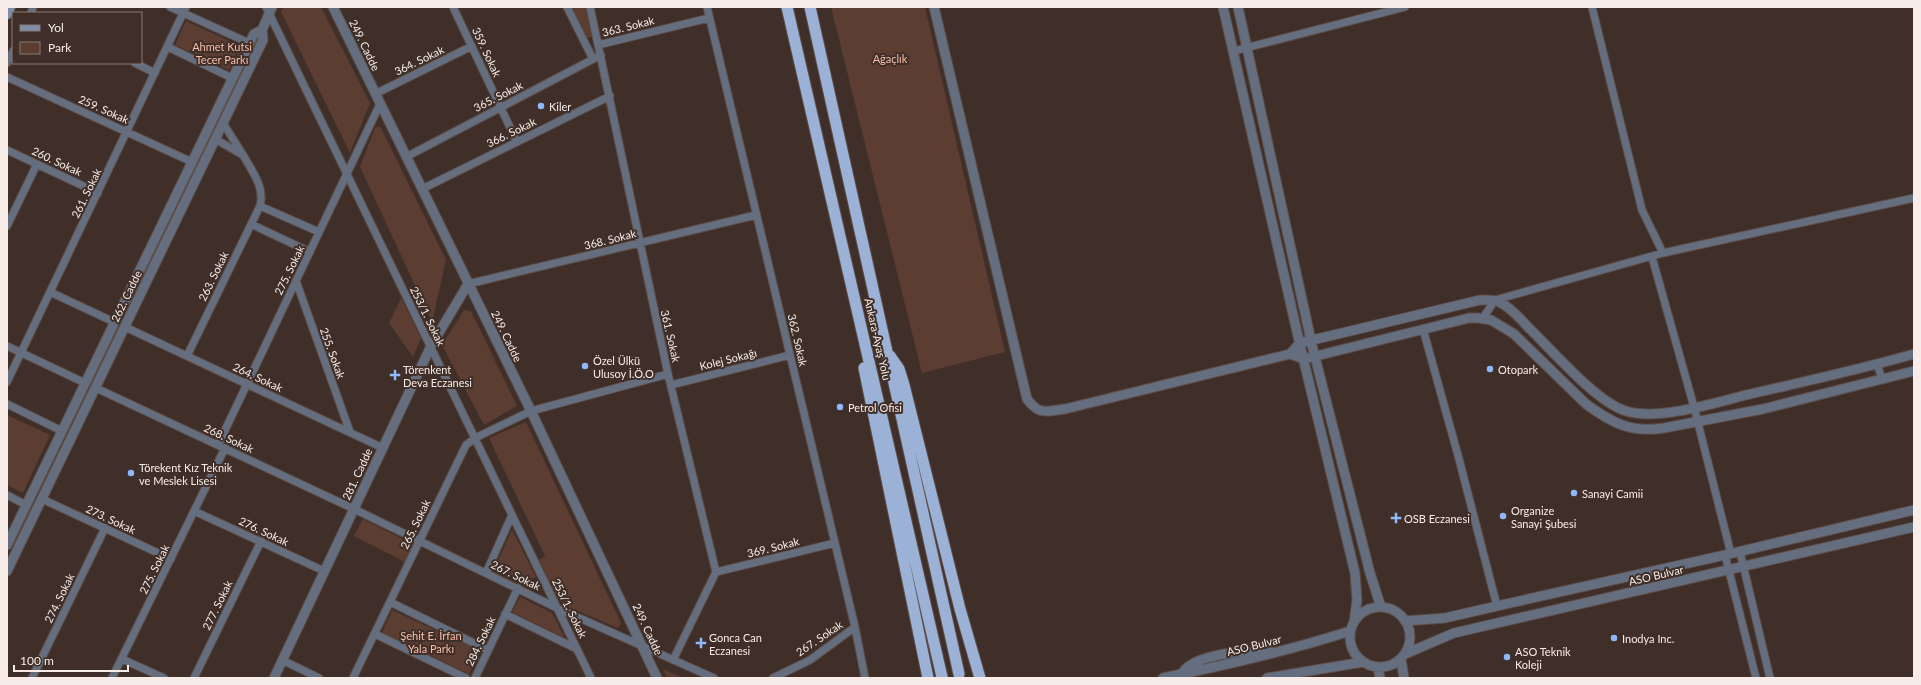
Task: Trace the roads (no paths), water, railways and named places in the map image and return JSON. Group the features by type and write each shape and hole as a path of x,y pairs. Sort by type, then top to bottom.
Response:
{"highway":[{"name":"Ankara-Ayaş Yolu","path":"787,7 942,677"},
{"name":"Ankara-Ayaş Yolu","path":"810,7 959,674"},
{"path":"867,349 864,359 864,371 928,678"},
{"path":"887,351 899,369 904,385 977,672 986,678"}],"main road":[{"path":"7,14 10,7"}],"street":[{"path":"170,7 185,10 249,43"},
{"name":"249. Cadde","path":"333,7 530,411 657,678"},
{"name":"359. Sokak","path":"453,7 517,142"},
{"path":"567,7 593,59"},
{"name":"361. Sokak","path":"590,7 670,385 716,572"},
{"name":"362. Sokak","path":"707,7 855,627 865,678"},
{"path":"934,7 1027,399 1035,409 1041,411 1065,409 1290,354 1304,359 1315,357 1469,318 1483,318 1491,320 1514,334 1586,404 1616,424 1636,429 1657,429 1763,409 1914,371"},
{"path":"1223,7 1300,343 1355,572 1357,600 1354,622 1350,631 1352,648 1363,662"},
{"path":"1238,7 1315,357 1370,573 1382,607"},
{"path":"1234,51 1405,7"},
{"path":"1592,7 1642,210 1663,253"},
{"name":"262. Cadde","path":"7,571 263,40 262,30 269,9"},
{"name":"253/1. Sokak","path":"269,9 347,174 591,678"},
{"name":"261. Sokak","path":"7,382 185,10"},
{"name":"363. Sokak","path":"598,45 709,18"},
{"name":"262. Cadde","path":"7,545 249,43 254,34 262,30"},
{"name":"364. Sokak","path":"375,94 472,46"},
{"path":"168,47 232,78"},
{"path":"7,64 12,53"},
{"name":"365. Sokak","path":"406,156 600,55"},
{"path":"137,64 155,72"},
{"name":"259. Sokak","path":"7,77 192,162"},
{"name":"366. Sokak","path":"422,188 610,96"},
{"name":"275. Sokak","path":"218,445 380,104"},
{"path":"223,123 243,155 260,188 262,200 260,206 319,232"},
{"path":"215,139 243,155"},
{"name":"260. Sokak","path":"7,150 98,193"},
{"path":"7,226 37,164"},
{"path":"1290,354 1300,343 1467,302 1495,300 1663,253 1914,198"},
{"name":"263. Sokak","path":"186,356 260,206"},
{"name":"368. Sokak","path":"468,284 756,215"},
{"path":"251,224 310,252"},
{"path":"1652,257 1694,407 1728,555 1728,570 1756,678"},
{"name":"255. Sokak","path":"296,281 350,432"},
{"name":"281. Cadde","path":"274,678 431,346 468,284"},
{"path":"50,292 114,322"},
{"path":"1483,318 1495,300"},
{"path":"1495,300 1501,302 1518,316 1592,390 1620,409 1628,412 1650,414 1694,407 1914,354"},
{"name":"264. Sokak","path":"125,327 383,448"},
{"path":"1423,329 1459,459 1497,606"},
{"path":"7,346 96,388"},
{"name":"Kolej Sokağı","path":"670,385 790,355"},
{"path":"1877,364 1882,379"},
{"path":"530,411 668,374"},
{"name":"268. Sokak","path":"96,388 354,508"},
{"path":"7,404 62,431"},
{"name":"265. Sokak","path":"354,678 463,450 475,438 530,411"},
{"name":"275. Sokak","path":"112,678 225,448"},
{"path":"7,495 26,505"},
{"name":"273. Sokak","path":"42,499 171,559"},
{"name":"267. Sokak","path":"354,508 557,608 714,678"},
{"name":"ASO Bulvar","path":"1405,621 1445,618 1728,555 1914,510"},
{"name":"276. Sokak","path":"194,511 324,571"},
{"path":"486,573 512,515"},
{"name":"ASO Bulvar","path":"1403,656 1454,632 1914,527"},
{"name":"274. Sokak","path":"32,678 105,528"},
{"name":"277. Sokak","path":"194,678 261,541"},
{"name":"369. Sokak","path":"716,572 835,543"},
{"path":"1740,552 1770,678"},
{"path":"673,660 716,572"},
{"name":"284. Sokak","path":"475,678 518,588"},
{"path":"390,602 488,650"},
{"path":"1272,677 1363,662 1378,667 1394,664 1403,656 1410,643 1410,631 1405,621 1395,611 1382,607 1365,610 1354,622"},
{"name":"284. Sokak","path":"506,614 578,649"},
{"name":"267. Sokak","path":"773,678 810,660 855,627"},
{"name":"ASO Bulvar","path":"1163,678 1272,654 1350,631"},
{"path":"375,634 466,678"},
{"path":"1403,656 1404,678"},
{"path":"122,659 164,678"},
{"path":"282,660 319,678"},
{"path":"1378,667 1380,678"}],"place":[{"name":"Kiler","path":"541,106"},
{"name":"Özel Ülkü Ulusoy İ.Ö.O","path":"585,366"},
{"name":"Otopark","path":"1490,369"},
{"name":"Törenkent Deva Eczanesi","path":"395,375"},
{"name":"Petrol Ofisi","path":"840,407"},
{"name":"Törekent Kız Teknik ve Meslek Lisesi","path":"131,473"},
{"name":"Sanayi Camii","path":"1574,493"},
{"name":"Organize Sanayi Şubesi","path":"1503,516"},
{"name":"OSB Eczanesi","path":"1396,518"},
{"name":"Inodya Inc.","path":"1614,638"},
{"name":"Gonca Can Eczanesi","path":"701,643"},
{"name":"ASO Teknik Koleji","path":"1507,657"}],"park label":[{"name":"Ahmet Kutsi Tecer Parkı","path":"222,52"},
{"name":"Ağaçlık","path":"890,58"},
{"name":"Şehit E. İrfan Yala Parkı","path":"431,641"}]}
